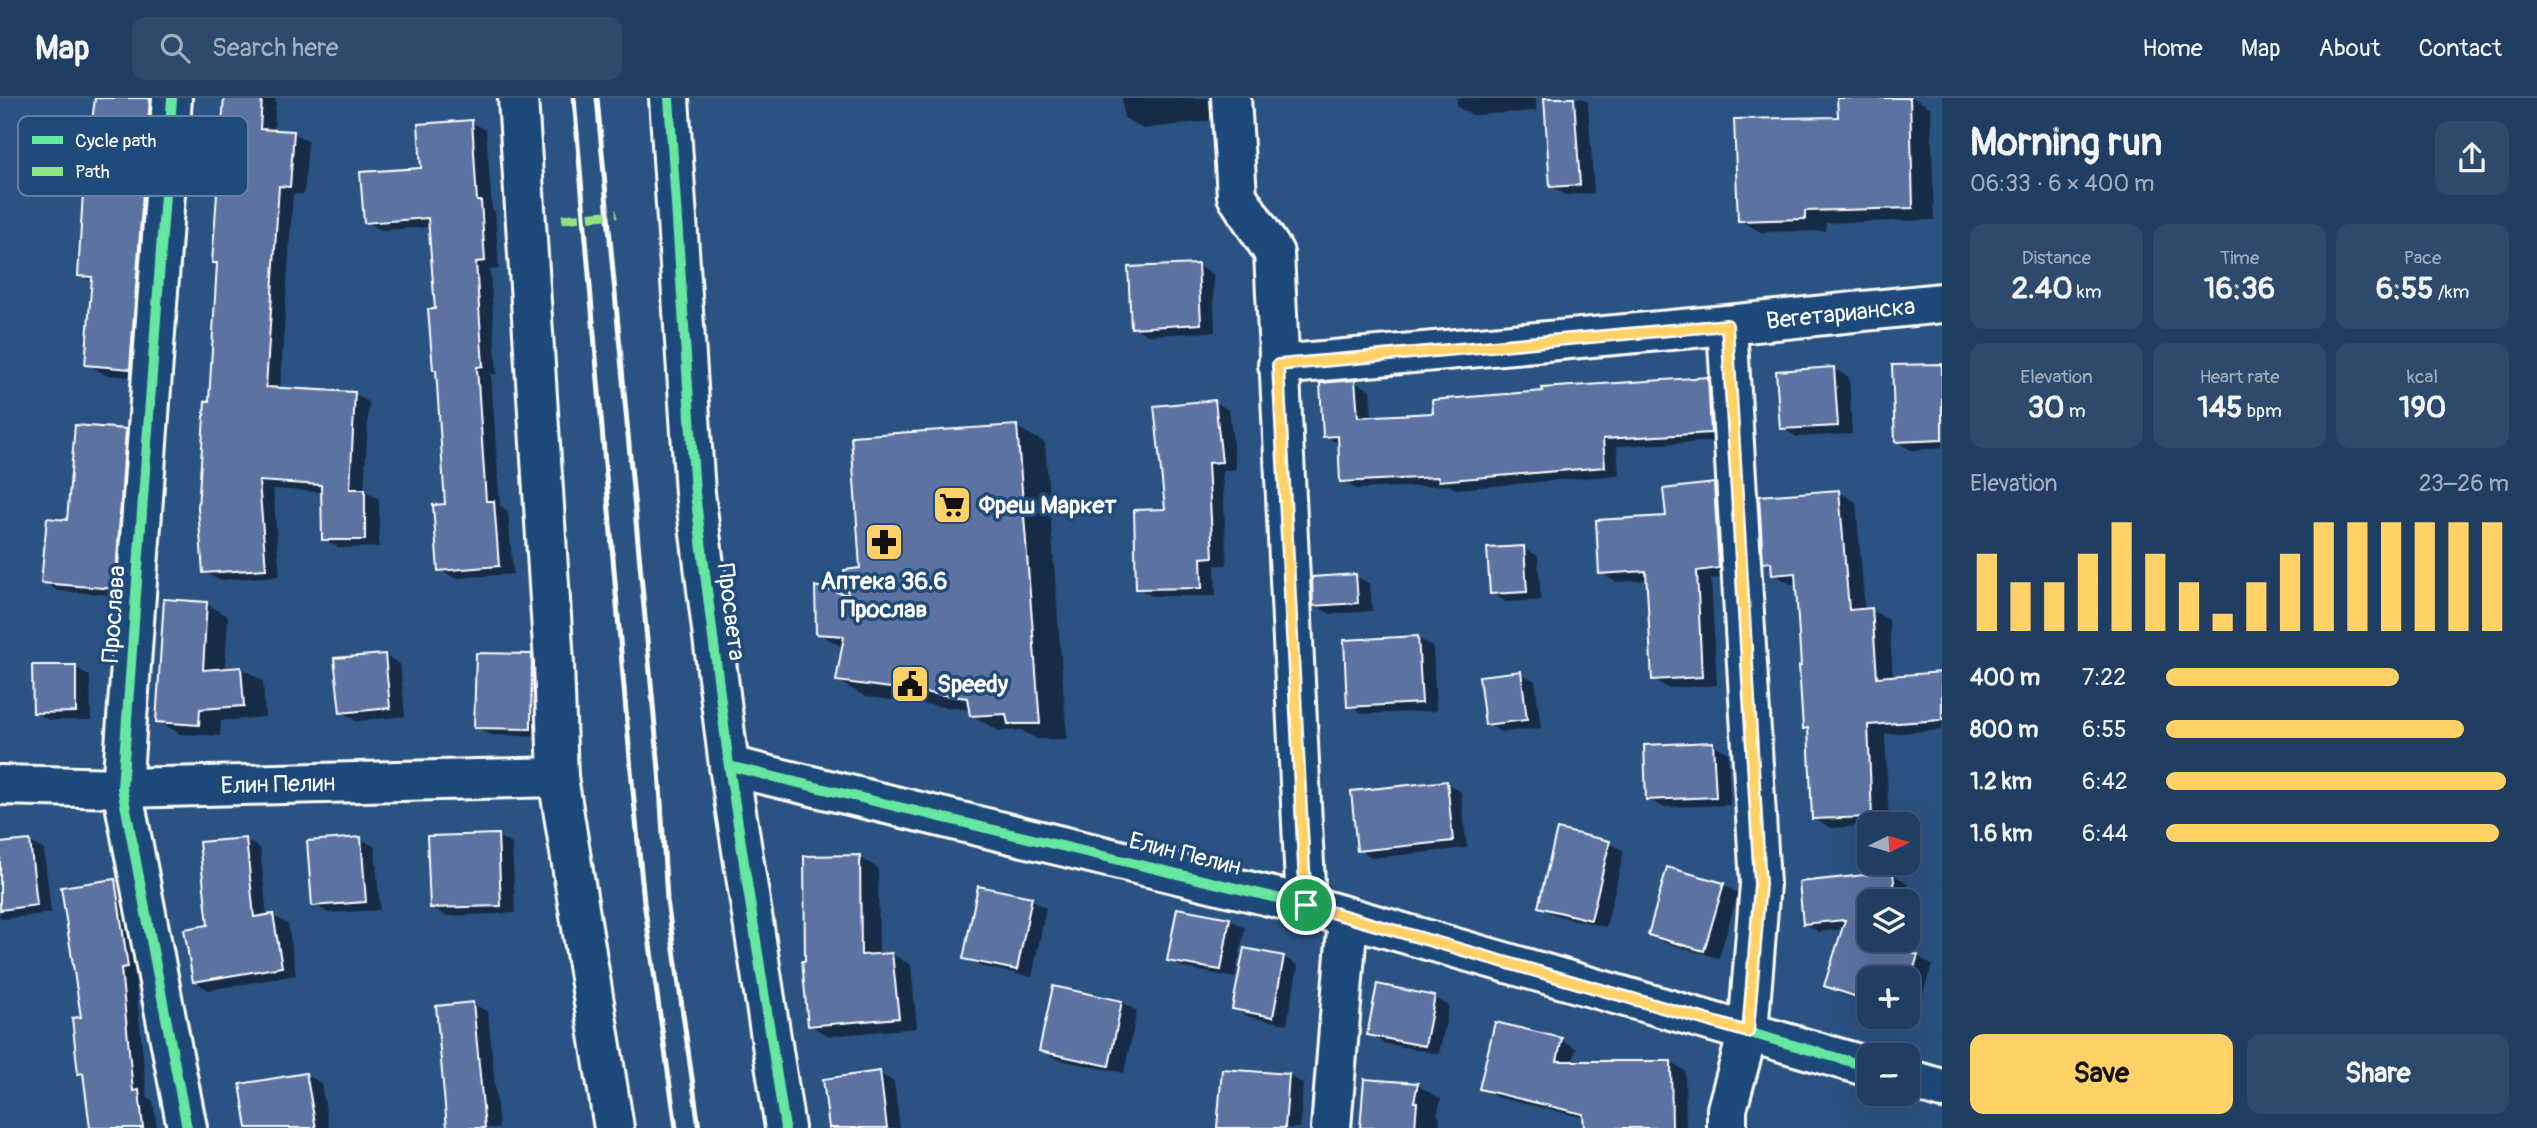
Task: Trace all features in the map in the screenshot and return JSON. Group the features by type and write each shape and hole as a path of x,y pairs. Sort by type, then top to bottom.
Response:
{"street":[{"name":"Прослава","path":"171,116 172,98"},
{"path":"518,98 554,663 558,777 614,1128"},
{"name":"Просвета","path":"669,98 695,493 729,766 785,1128"},
{"path":"1231,98 1237,195 1274,253 1306,905"},
{"name":"Прослава","path":"165,196 122,788 187,1128"},
{"name":"Вегетарианска","path":"1278,365 1942,303"},
{"path":"1727,325 1760,884 1748,1032 1727,1109 1727,1128"},
{"name":"Елин Пелин","path":"729,766 1306,905 1857,1064"},
{"name":"Елин Пелин","path":"0,785 122,788 558,777"},
{"path":"1331,1128 1348,917"},
{"path":"1920,1082 1942,1088"}],"building":[{"path":"95,98 150,98 149,116 93,116"},
{"path":"224,98 262,98 260,129 294,131 290,187 279,186 266,387 355,392 350,489 365,489 365,540 322,540 321,485 259,481 266,569 203,573 198,508 205,401 209,401 217,263 212,263 217,196 248,196 248,116 223,116"},
{"path":"1544,98 1574,98 1580,185 1550,187"},
{"path":"1837,98 1910,98 1913,208 1805,211 1805,219 1738,221 1734,119 1838,117"},
{"path":"472,120 477,201 481,201 485,261 476,262 483,366 477,367 486,501 494,501 499,566 438,571 433,505 445,504 436,370 433,370 428,309 435,309 428,218 364,223 360,172 421,168 418,124"},
{"path":"83,196 143,196 130,369 85,365 92,277 78,276"},
{"path":"1198,264 1201,324 1131,328 1128,267"},
{"path":"1942,364 1942,440 1895,442 1892,365"},
{"path":"1834,367 1838,426 1780,429 1776,371"},
{"path":"1708,377 1711,433 1603,439 1605,467 1439,481 1438,477 1340,482 1338,436 1323,437 1320,383 1355,380 1358,417 1433,413 1432,400 1543,391 1542,388"},
{"path":"1215,400 1222,462 1208,463 1213,557 1201,558 1202,588 1136,589 1134,510 1165,509 1154,406"},
{"path":"75,425 126,429 115,589 41,583 47,518 67,520"},
{"path":"1017,425 1040,724 1008,724 1006,714 970,716 967,698 836,681 844,636 816,634 815,586 848,595 844,570 860,568 851,436"},
{"path":"1714,483 1719,568 1697,571 1702,677 1652,680 1646,571 1599,574 1596,520 1666,516 1663,489"},
{"path":"1839,490 1849,610 1872,608 1877,677 1942,672 1942,720 1868,725 1872,812 1857,812 1857,818 1812,819 1808,728 1803,729 1795,573 1772,575 1771,562 1763,563 1759,496"},
{"path":"1524,546 1527,592 1490,594 1487,548"},
{"path":"1356,574 1358,603 1313,606 1312,577"},
{"path":"164,599 207,602 203,670 241,667 244,706 200,709 199,725 156,722"},
{"path":"1418,636 1422,703 1347,707 1344,640"},
{"path":"476,653 532,654 531,729 474,728"},
{"path":"385,654 390,708 340,713 334,658"},
{"path":"32,665 76,665 76,712 33,713"},
{"path":"1521,671 1527,720 1485,725 1479,676"},
{"path":"1713,742 1716,797 1646,800 1644,745"},
{"path":"1447,781 1453,841 1357,851 1351,791"},
{"path":"1557,829 1610,841 1591,920 1538,907"},
{"path":"498,834 501,906 430,908 427,836"},
{"path":"361,837 366,902 312,906 307,841"},
{"path":"246,838 254,917 273,914 282,967 193,982 184,929 208,925 199,842"},
{"path":"30,840 37,905 0,910 0,843"},
{"path":"860,855 861,955 892,953 899,1018 808,1026 802,961 805,961 804,856"},
{"path":"1667,867 1724,883 1704,951 1648,935"},
{"path":"1865,875 1893,875 1895,889 1857,889 1857,952 1910,952 1918,955 1915,966 1857,966 1857,997 1824,986 1845,920 1803,924 1799,882"},
{"path":"115,879 128,967 121,968 133,1091 139,1090 143,1128 90,1128 83,1073 78,1074 72,1018 81,1017 61,887"},
{"path":"978,886 1032,897 1017,970 963,959"},
{"path":"1177,908 1230,918 1221,970 1167,961"},
{"path":"1244,948 1284,956 1273,1017 1232,1009"},
{"path":"1377,984 1435,996 1425,1046 1367,1035"},
{"path":"1053,986 1122,1001 1109,1066 1039,1051"},
{"path":"473,1002 485,1128 447,1128 436,1006"},
{"path":"1495,1022 1562,1038 1557,1061 1671,1061 1672,1128 1584,1128 1583,1114 1479,1089"},
{"path":"1222,1069 1289,1074 1285,1128 1217,1128"},
{"path":"880,1071 887,1128 829,1128 823,1079"},
{"path":"306,1073 316,1128 247,1128 240,1084"},
{"path":"1364,1079 1418,1083 1414,1102 1417,1102 1415,1128 1360,1128"}],"railway":[{"path":"574,98 644,902 676,1128"},
{"path":"597,98 659,770 667,900 699,1128"}],"marked path":[{"path":"562,219 617,214"}],"cycle path":[{"path":"171,116 172,98"},
{"path":"669,98 695,493 729,766 785,1128"},
{"path":"165,196 122,788 187,1128"},
{"path":"729,766 1306,905 1857,1064"}],"place":[{"name":"Фреш Маркет","path":"952,505"},
{"name":"Аптека 36.6 Прослав","path":"884,542"},
{"name":"Speedy","path":"910,684"}],"route":[{"path":"1727,325 1760,884 1748,1032 1306,905 1278,365 1727,325"}]}
